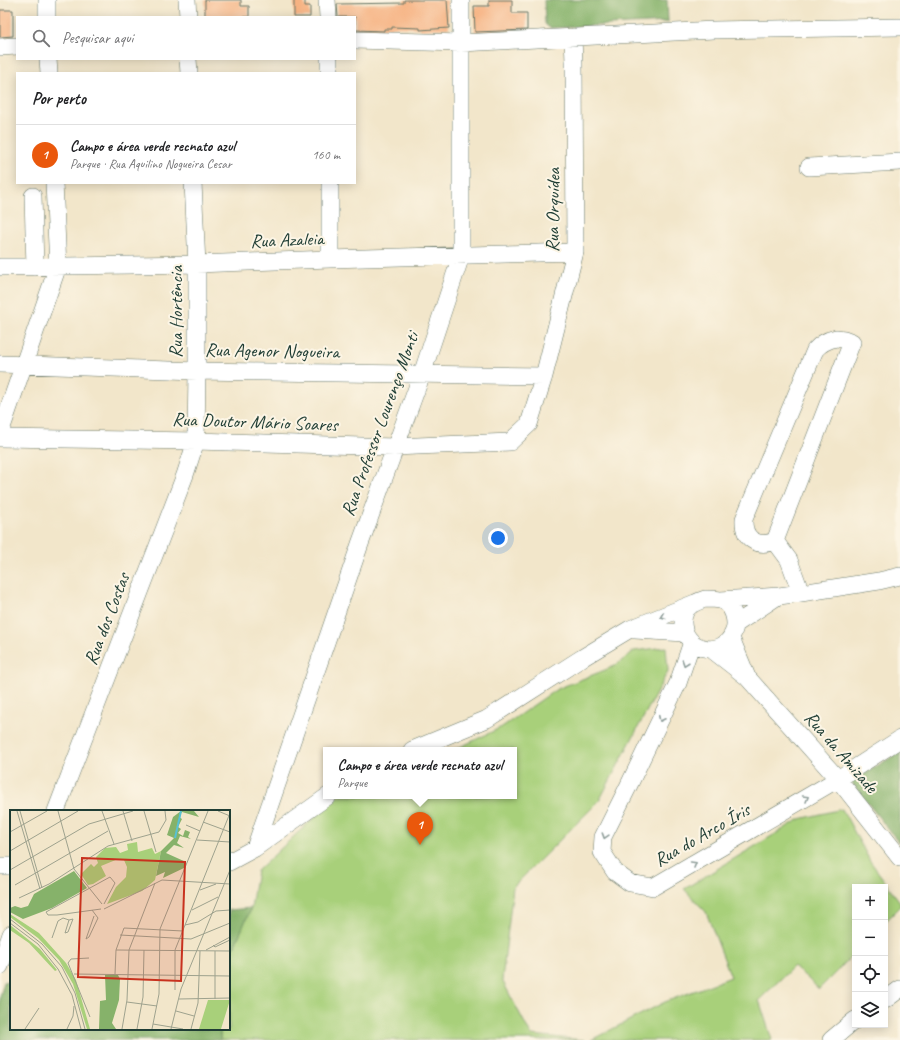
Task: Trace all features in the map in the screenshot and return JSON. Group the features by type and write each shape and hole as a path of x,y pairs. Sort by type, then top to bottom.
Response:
{"street":[{"path":"47,0 48,16"},
{"path":"188,0 188,16"},
{"path":"327,0 328,16"},
{"name":"Rua Professor Lourenço Monti","path":"255,848 394,447 422,374 461,256 461,0"},
{"path":"356,40 461,43 714,30 900,27"},
{"name":"Rua Orquídea","path":"510,442 528,424 544,376 576,252 573,37"},
{"path":"0,47 16,46"},
{"path":"48,60 49,72"},
{"path":"188,60 189,72"},
{"path":"329,60 329,72"},
{"path":"810,167 900,162"},
{"path":"0,433 58,266 54,184"},
{"name":"Rua Hortência","path":"193,184 196,264 196,441"},
{"path":"330,184 330,259"},
{"path":"33,196 34,266"},
{"name":"Rua Azaleia","path":"0,266 196,264 576,252"},
{"path":"836,338 844,339 852,342 775,541 762,544 750,538 746,533 744,519 815,350 820,344 828,340 836,338"},
{"name":"Rua Agenor Nogueira","path":"0,364 197,371 544,376"},
{"name":"Rua Doutor Mário Soares","path":"0,438 196,441 394,447 510,442"},
{"name":"Rua dos Costas","path":"56,810 185,475 196,441"},
{"path":"775,541 789,560 801,593"},
{"path":"419,747 487,719 630,629 705,599 721,600 779,596 879,582 900,576"},
{"path":"630,629 688,638 702,648 718,648 727,643 734,631 779,596"},
{"path":"721,600 728,605 734,613 734,631"},
{"path":"688,638 683,627 683,618 687,608 695,603"},
{"name":"Rua da Amizade","path":"734,631 747,677"},
{"name":"Rua do Arco Íris","path":"688,638 678,683 603,837 602,852 615,872 630,883 653,888 838,779 900,739"},
{"name":"Rua da Amizade","path":"711,649 747,677 838,779 900,858"},
{"path":"230,861 255,848 324,799"},
{"path":"0,966 10,937"},
{"path":"888,998 900,989"},
{"path":"831,1040 852,1022"}],"green space":[{"path":"544,0 667,0 668,22 550,28 545,23"},
{"path":"666,647 668,671 599,801 513,887 502,980 531,1035 584,1040 220,1040 220,1030 230,1030 230,957 251,908 257,871 334,799 517,799 517,747 460,747 502,727 557,689 615,666 634,651"},
{"path":"900,752 900,844 851,782"},
{"path":"842,809 870,861 887,884 852,884 852,956 819,989 794,966 759,1000 772,1040 591,1040 665,1002 731,977 706,912 684,889 800,819"},
{"path":"888,886 900,902 900,907 888,919"},
{"path":"251,908 230,957 230,910"},
{"path":"10,980 10,1030 220,1030 220,1040 0,1040 0,997 4,982"}],"building":[{"path":"205,0 241,0 241,6 249,6 249,16 205,16"},
{"path":"294,0 305,0 305,6 310,6 310,16 294,16"},
{"path":"404,0 447,0 449,28 420,30 420,28 392,27 392,29 384,29 384,31 356,30 356,16 338,16 337,4 404,3"},
{"path":"489,0 512,0 512,13 527,13 527,30 475,32 474,6 489,6"},
{"path":"0,10 13,10 13,36 0,37"}],"place":[{"name":"Campo e área verde recnato azul","path":"420,845"}]}
